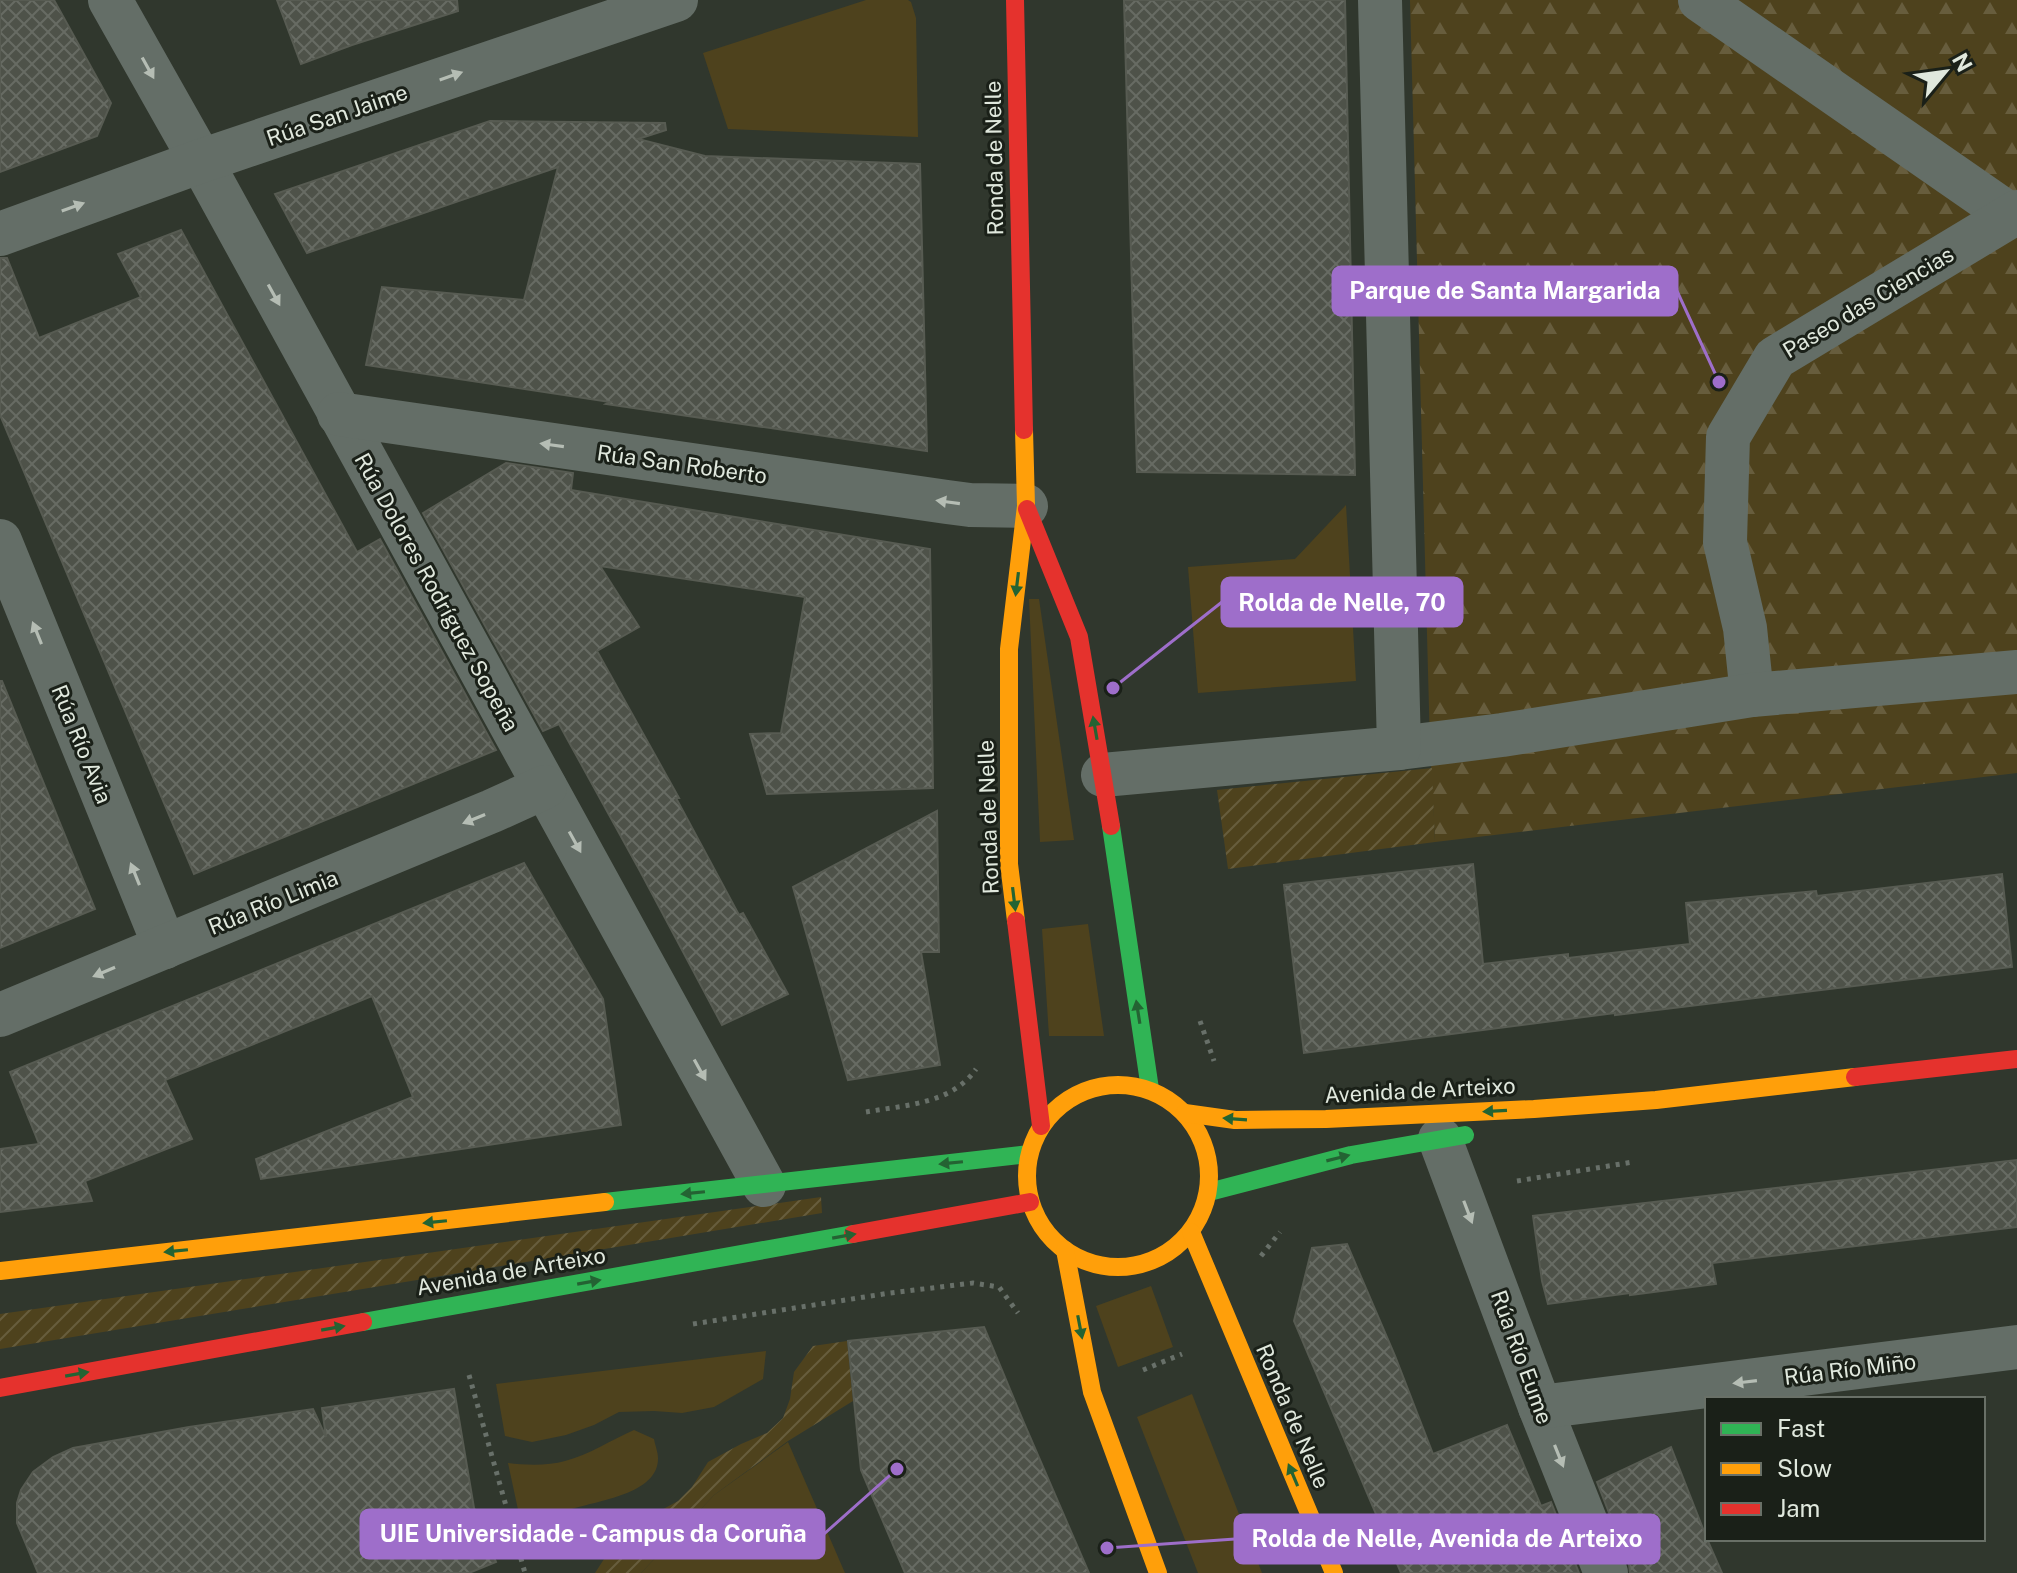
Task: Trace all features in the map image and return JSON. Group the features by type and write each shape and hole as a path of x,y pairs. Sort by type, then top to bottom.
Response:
{"main road":[{"name":"Ronda de Nelle","path":"1015,0 1026,506 1009,649 1009,864 1041,1126"},
{"name":"Ronda de Nelle","path":"1026,506 1079,637 1150,1089"},
{"name":"Avenida de Arteixo","path":"1185,1113 1235,1120 1326,1119 1534,1109 1656,1100 2017,1059"},
{"path":"1120,1084 1150,1089 1169,1099 1185,1113 1201,1137 1209,1164 1209,1192 1202,1214 1191,1232 1170,1252 1146,1264 1117,1268 1090,1263 1065,1250 1044,1229 1030,1202 1026,1178 1029,1154 1041,1126 1062,1102 1090,1088 1120,1084"},
{"name":"Avenida de Arteixo","path":"1508,1127 1656,1100"},
{"path":"1209,1192 1332,1159 1461,1136"},
{"path":"0,1271 1029,1154"},
{"name":"Avenida de Arteixo","path":"0,1388 1030,1202"},
{"name":"Ronda de Nelle","path":"1191,1232 1334,1573"},
{"path":"1065,1250 1092,1392 1158,1573"}],"street":[{"name":"Rúa Dolores Rodríguez Sopeña","path":"110,0 764,1185"},
{"path":"1380,0 1399,748"},
{"path":"1700,0 2014,214"},
{"name":"Rúa San Jaime","path":"0,234 201,161 665,2"},
{"name":"Paseo das Ciencias","path":"1752,695 1745,628 1725,542 1728,437 1775,358 2014,214"},
{"name":"Rúa San Roberto","path":"339,414 947,502 1026,506"},
{"name":"Rúa Río Avia","path":"0,541 165,947"},
{"path":"1103,775 1399,748 1502,735 1752,695 2017,672"},
{"name":"Rúa Río Limia","path":"0,1015 545,787"},
{"name":"Rúa Río Eume","path":"1461,1136 1540,1407 1606,1573"},
{"name":"Rúa Río Miño","path":"1540,1407 2017,1347"}],"path":[{"path":"1197,1010 1216,1067"},
{"path":"679,1326 973,1283 999,1287 1018,1314"},
{"path":"1092,1392 1232,1332"},
{"path":"469,1375 525,1573"}],"green space":[{"path":"866,0 911,2 916,18 918,137 728,129 703,53"},
{"path":"1410,0 2017,0 2017,773 1435,842"},
{"path":"1346,505 1356,681 1198,693 1188,567 1295,559"},
{"path":"1029,599 1039,599 1074,840 1040,842"},
{"path":"1432,768 1435,842 1228,869 1217,790"},
{"path":"1088,924 1104,1036 1049,1036 1042,929"},
{"path":"821,1197 822,1213 0,1349 0,1314"},
{"path":"1151,1286 1173,1347 1118,1367 1096,1306"},
{"path":"847,1341 853,1401 788,1441 714,1495 641,1573 595,1573 606,1556 623,1545 643,1520 678,1501 692,1487 708,1462 767,1433 783,1418 794,1372 813,1346"},
{"path":"766,1351 763,1379 714,1407 682,1413 619,1412 566,1435 532,1442 505,1436 496,1384"},
{"path":"1192,1394 1262,1573 1198,1573 1137,1417"},
{"path":"634,1430 654,1439 658,1458 656,1470 638,1488 572,1509 549,1536 534,1534 520,1519 508,1463 536,1465 565,1461"},
{"path":"788,1442 845,1573 641,1573 714,1495"}],"building":[{"path":"0,0 54,0 111,103 97,136 0,172"},
{"path":"277,0 457,0 458,11 301,64"},
{"path":"1124,0 1345,0 1355,475 1137,472"},
{"path":"490,121 665,123 666,130 638,139 705,156 920,164 927,451 366,365 382,287 524,300 558,167 307,253 275,194"},
{"path":"181,230 357,552 380,539 496,750 194,874 0,415 0,258 7,258 39,338 141,297 118,254"},
{"path":"506,463 573,473 571,490 930,549 933,788 767,794 750,734 781,733 805,597 600,566 639,627 597,651 679,798 676,798 739,915 743,913 788,994 722,1025 559,724 543,731 423,513"},
{"path":"0,681 95,909 0,948"},
{"path":"937,811 939,952 921,952 940,1065 848,1080 793,887"},
{"path":"524,863 603,999 621,1125 261,1179 256,1159 413,1097 372,996 165,1080 192,1139 85,1181 92,1201 0,1212 0,1149 39,1144 10,1072"},
{"path":"1473,864 1483,964 1690,944 1686,903 1816,891 1817,896 2002,874 2012,967 1304,1053 1284,885"},
{"path":"2017,1160 2017,1227 1712,1263 1716,1284 1548,1304 1533,1216"},
{"path":"1347,1244 1433,1454 1507,1425 1541,1506 1551,1502 1579,1573 1401,1573 1294,1321 1312,1248"},
{"path":"984,1327 1089,1573 905,1573 861,1470 848,1341"},
{"path":"454,1389 474,1508 496,1562 469,1573 38,1573 17,1523 17,1503 21,1490 33,1472 53,1457 73,1448 313,1409 326,1437 322,1408"},
{"path":"1671,1447 1705,1534 1705,1541 1708,1541 1722,1573 1630,1573 1597,1482"}],"traffic: fast":[{"path":"1111,826 1150,1089"},
{"path":"1209,1192 1351,1155 1465,1135"},
{"path":"605,1202 1029,1154"},
{"path":"363,1322 853,1234"}],"traffic: slow":[{"path":"1016,921 1009,864 1009,649 1026,506 1024,430"},
{"path":"1185,1113 1235,1120 1326,1119 1534,1109 1656,1100 1855,1077"},
{"path":"1118,1085 1153,1092 1169,1100 1182,1112 1194,1125 1202,1141 1209,1176 1202,1211 1194,1227 1182,1240 1169,1252 1153,1260 1118,1267 1083,1260 1067,1252 1054,1240 1042,1227 1034,1211 1027,1176 1034,1141 1042,1125 1054,1112 1067,1100 1083,1092 1118,1085"},
{"path":"0,1271 605,1202"},
{"path":"1191,1232 1334,1573"},
{"path":"1065,1250 1092,1392 1158,1573"}],"traffic: jam":[{"path":"1015,0 1024,430"},
{"path":"1027,509 1079,637 1111,826"},
{"path":"1016,921 1041,1126"},
{"path":"1855,1077 2017,1059"},
{"path":"853,1234 1030,1202"},
{"path":"0,1388 363,1322"}],"place":[{"name":"Parque de Santa Margarida","path":"1719,382"},
{"name":"Rolda de Nelle, 70","path":"1113,688"},
{"name":"UIE Universidade - Campus da Coruña","path":"897,1469"},
{"name":"Rolda de Nelle, Avenida de Arteixo","path":"1107,1548"}]}
